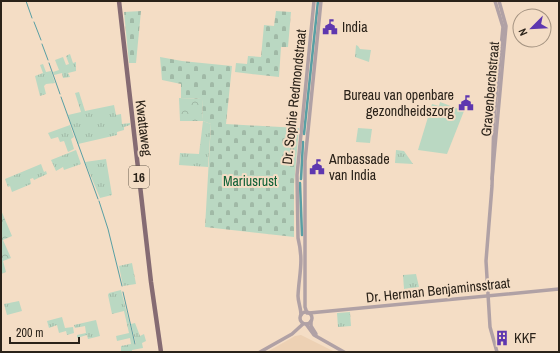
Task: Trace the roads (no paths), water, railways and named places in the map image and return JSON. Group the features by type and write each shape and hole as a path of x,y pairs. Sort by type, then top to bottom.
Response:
{"main road":[{"name":"Kwattaweg","path":"119,1 151,282 161,352"}],"street":[{"name":"Dr. Sophie Redmondstraat","path":"260,352 297,330 303,323 298,295 301,271 301,248 298,238 297,180 314,1"},
{"name":"Dr. Sophie Redmondstraat","path":"308,313 305,309 306,153 322,1"},
{"name":"Gravenberchstraat","path":"495,1 503,27 494,119 492,180 486,260 487,297 492,338 497,352"},
{"name":"Gravenberchstraat","path":"492,180 494,175 506,26 499,1"},
{"path":"297,180 305,181"},
{"name":"Dr. Herman Benjaminsstraat","path":"301,315 308,313 559,289"},
{"path":"308,313 311,319 312,329 321,339"},
{"name":"Dr. Herman Benjaminsstraat","path":"303,323 319,313"},
{"path":"303,323 312,333 344,352"}],"waterway":[{"path":"26,1 32,18"},
{"path":"304,134 318,1"},
{"path":"34,22 41,40"},
{"path":"42,44 48,60"},
{"path":"49,63 60,94"},
{"path":"61,97 98,199"},
{"path":"301,179 303,142"},
{"path":"300,183 302,235"},
{"path":"99,201 108,229 122,286"},
{"path":"123,292 135,344"}],"place":[{"name":"India","path":"330,27"},
{"name":"Bureau van openbare gezondheidszorg","path":"466,103"},
{"name":"Ambassade van India","path":"317,167"},
{"name":"KKF","path":"502,338"}],"park label":[{"name":"Mariusrust","path":"250,181"}]}
